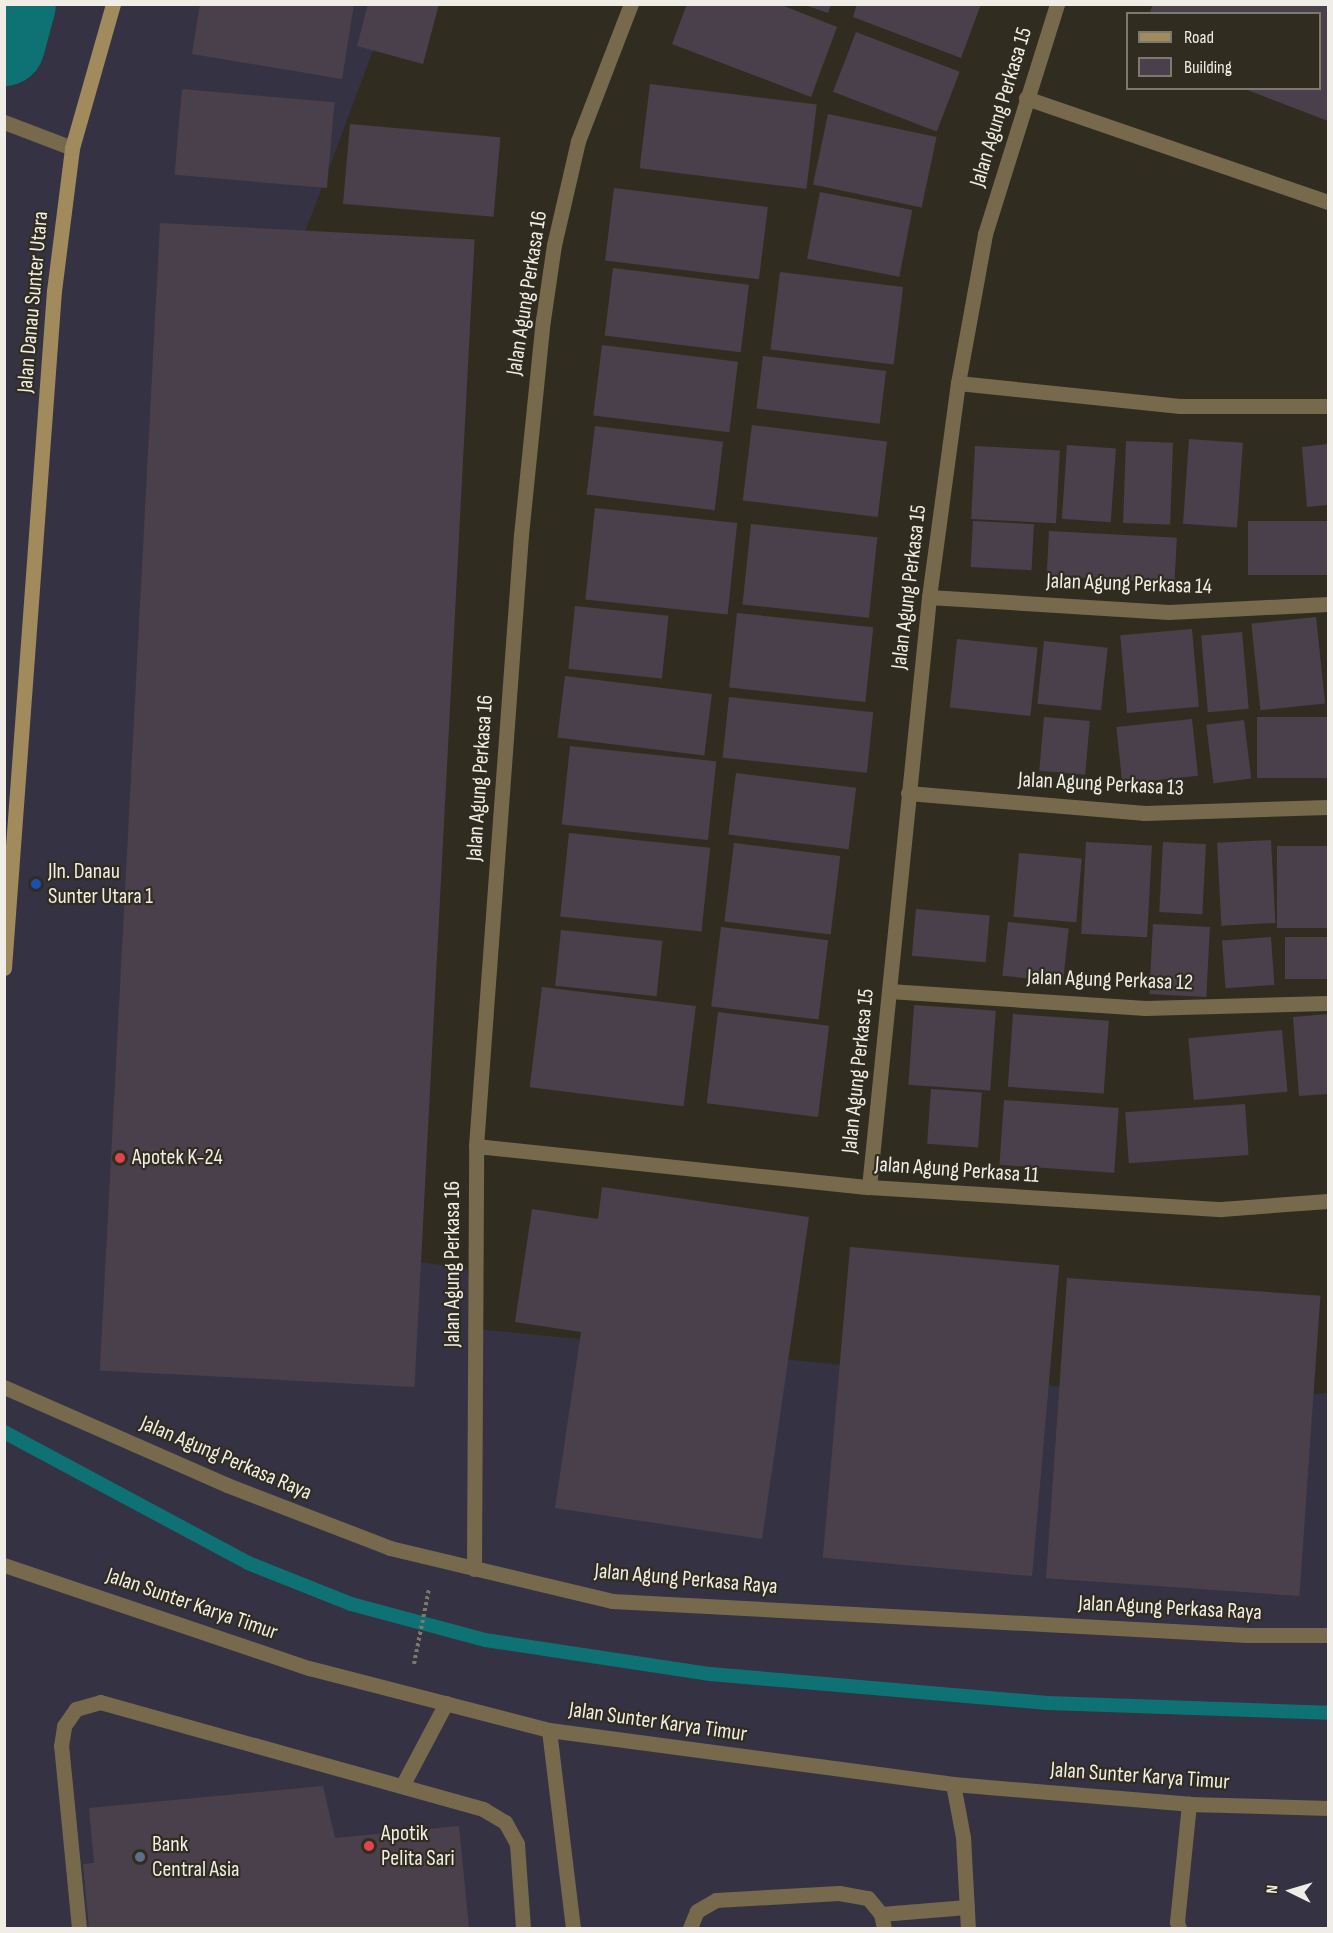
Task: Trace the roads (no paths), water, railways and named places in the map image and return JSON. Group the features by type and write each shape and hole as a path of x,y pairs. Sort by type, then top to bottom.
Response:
{"main road":[{"name":"Jalan Danau Sunter Utara","path":"4,968 54,291 72,148 113,4"}],"street":[{"name":"Jalan Agung Perkasa 16","path":"474,1569 476,1146 521,535 543,320 554,245 578,141 631,4"},
{"name":"Jalan Agung Perkasa 15","path":"869,1187 929,597 958,383 985,234 1057,4"},
{"path":"1026,98 1329,202"},
{"path":"4,122 72,148"},
{"path":"958,383 1180,406 1329,406"},
{"name":"Jalan Agung Perkasa 14","path":"929,597 1169,612 1329,604"},
{"name":"Jalan Agung Perkasa 13","path":"908,794 1145,813 1329,807"},
{"name":"Jalan Agung Perkasa 12","path":"889,991 1145,1008 1329,1003"},
{"name":"Jalan Agung Perkasa 11","path":"476,1146 869,1187 1221,1209 1329,1200"},
{"name":"Jalan Agung Perkasa Raya","path":"4,1387 227,1485 390,1548 612,1601 1247,1635 1329,1635"},
{"name":"Jalan Sunter Karya Timur","path":"4,1565 309,1668 549,1730 953,1785 1189,1804 1329,1808"},
{"path":"79,1929 62,1746 64,1726 76,1708 100,1702 483,1809 505,1822 517,1844 523,1929"},
{"path":"402,1786 446,1703"},
{"path":"549,1730 573,1929"},
{"path":"953,1785 963,1837 968,1929"},
{"path":"1179,1929 1177,1923 1189,1804"},
{"path":"690,1929 697,1911 716,1900 839,1893 868,1898 882,1921 967,1907"}],"waterway":[{"path":"4,45 15,4"},
{"path":"4,1432 248,1563 351,1604 485,1640 710,1674 1048,1703 1328,1713"}],"place":[{"name":"Jln. Danau Sunter Utara 1","path":"36,884"},
{"name":"Apotek K-24","path":"120,1158"},
{"name":"Apotik Pelita Sari","path":"369,1846"},
{"name":"Bank Central Asia","path":"140,1857"}]}
